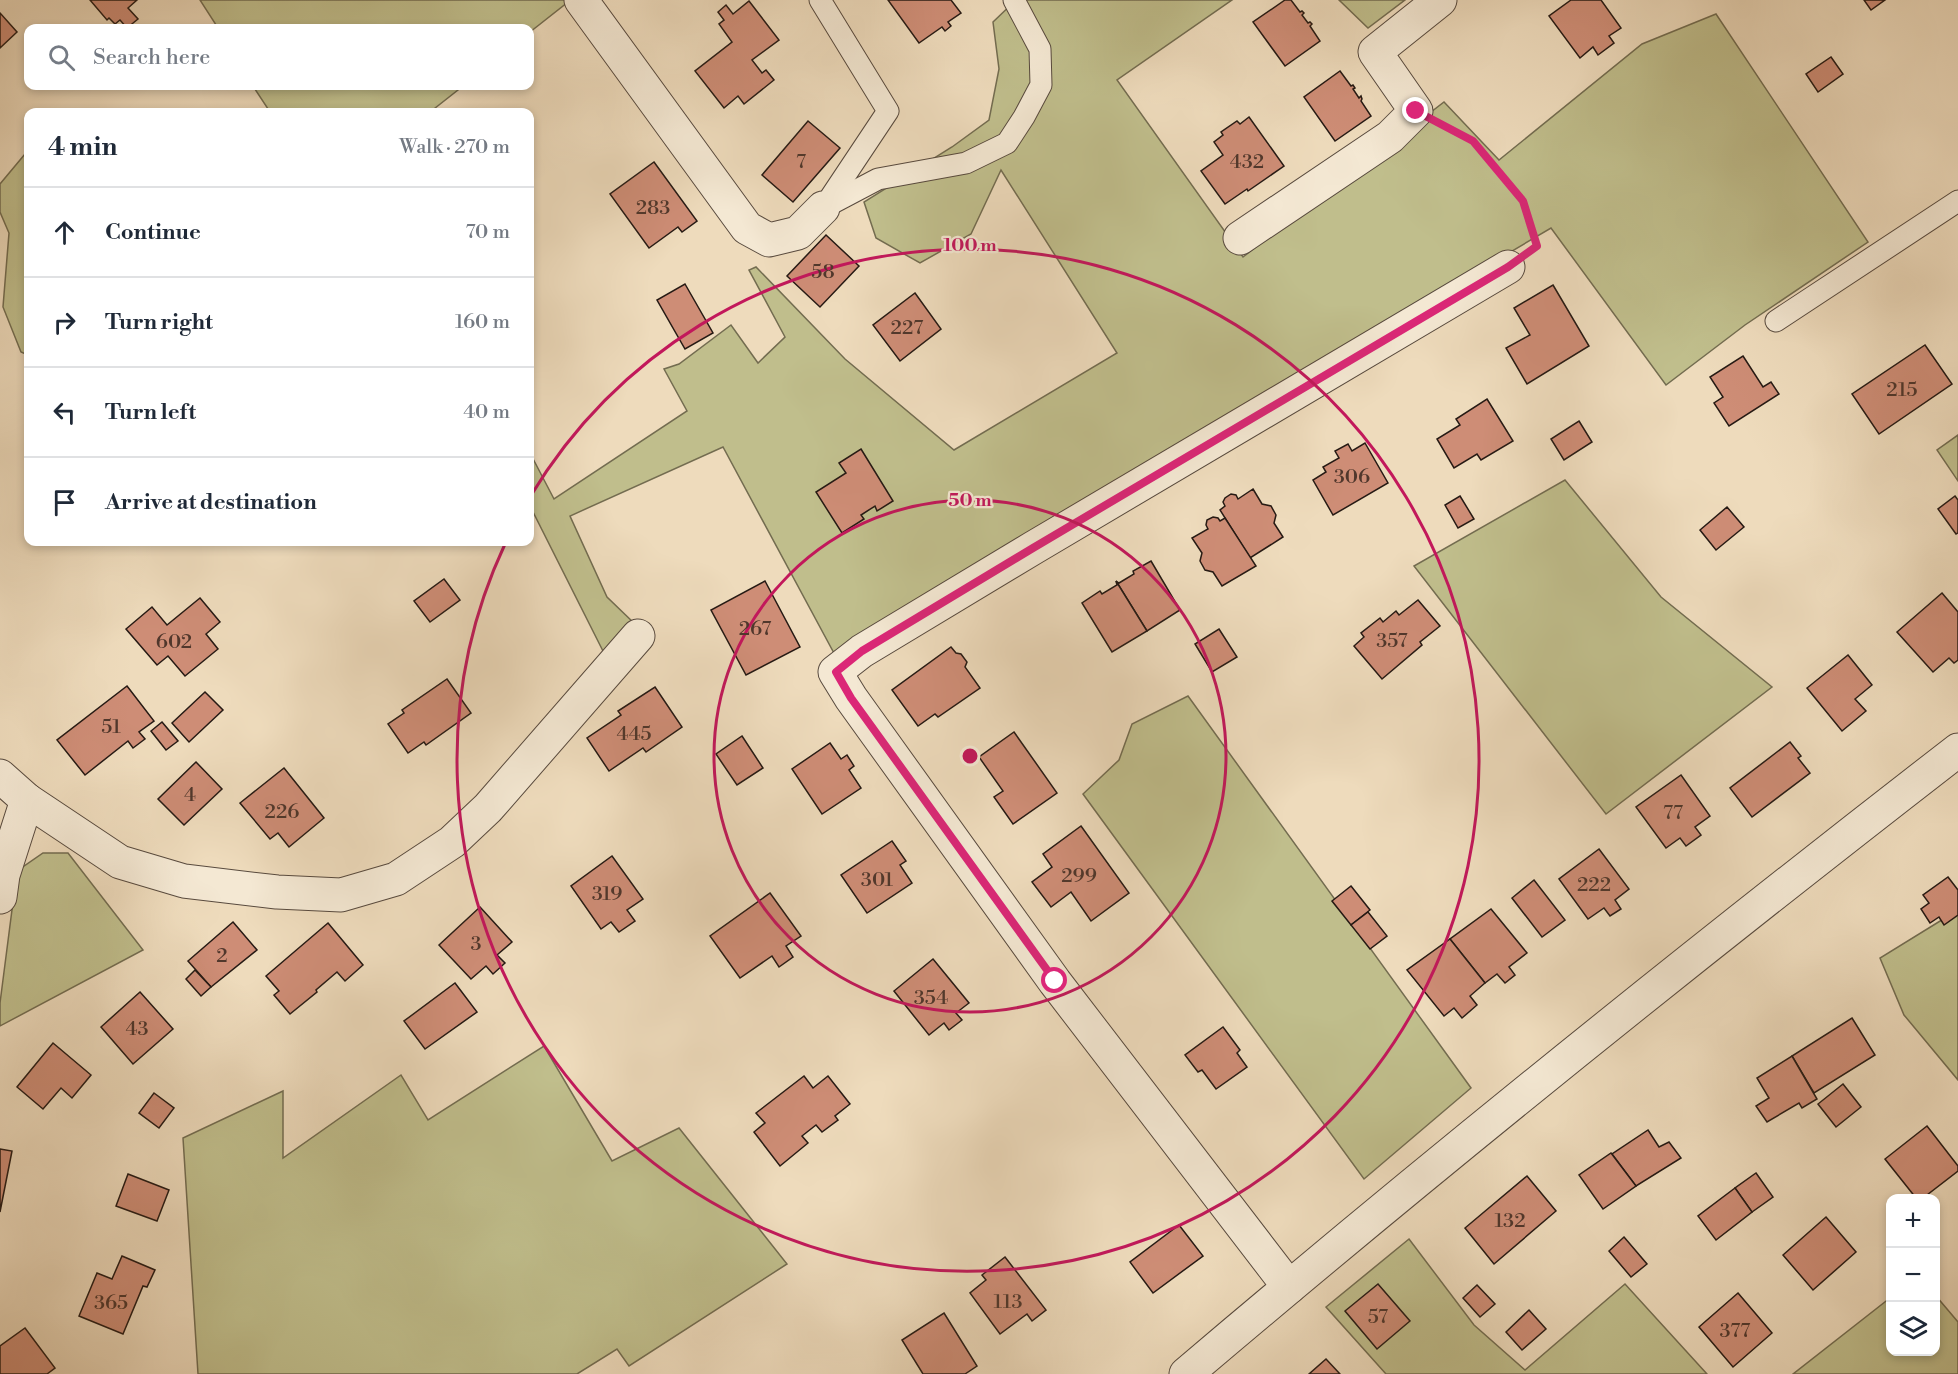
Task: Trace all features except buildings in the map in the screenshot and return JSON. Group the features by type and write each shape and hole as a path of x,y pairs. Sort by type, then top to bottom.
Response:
{"street":[{"path":"581,0 747,228 769,240 798,233 824,207"},
{"path":"1240,238 1390,137 1416,111 1375,52 1440,0"},
{"path":"1289,1287 1055,981 851,698 836,672 862,651 1508,267"},
{"path":"0,776 27,800 120,862 184,881 277,892 341,895 396,879 452,842 488,808 638,636"},
{"path":"1186,1374 1704,948 1958,750"},
{"path":"0,897 3,875 27,800"}],"lane":[{"path":"820,0 888,111 824,207"},
{"path":"824,207 878,179 966,163 1007,143 1041,85 1040,49 1014,0"},
{"path":"1776,321 1958,201"}],"path":[{"path":"1416,111 1473,141 1523,201 1537,246 1508,267"}],"shaded area":[{"path":"200,0 567,0 568,2 534,29 534,24 215,24"},
{"path":"1016,0 1232,0 1117,80 1243,257 1444,102 1499,160 1642,44 1716,14 1868,242 1745,325 1666,385 1551,228 1031,536 835,655 723,447 570,516 607,597 636,625 606,657 534,514 534,461 554,499 687,411 664,369 679,364 731,325 758,363 785,337 749,270 756,267 845,359 954,450 1117,353 1001,170 971,234 920,263 876,238 864,202 952,147 989,120 999,69 993,22"},
{"path":"1339,0 1405,0 1368,28"},
{"path":"256,90 458,90 435,108 267,108"},
{"path":"24,155 24,353 21,352 3,307 9,233 0,212 0,184"},
{"path":"1958,435 1958,481 1937,450"},
{"path":"1565,480 1661,597 1772,687 1606,814 1414,566"},
{"path":"1188,696 1471,1088 1364,1179 1083,794 1119,760 1132,724"},
{"path":"43,853 68,853 143,950 0,1026 0,1003 17,871"},
{"path":"1958,910 1958,1080 1904,1015 1880,958"},
{"path":"544,1046 612,1161 679,1128 787,1264 629,1366 617,1349 577,1374 198,1374 183,1138 283,1091 283,1158 401,1075 428,1120"},
{"path":"1409,1239 1474,1325 1525,1370 1625,1284 1707,1374 1386,1374 1326,1307"},
{"path":"1886,1301 1886,1356 1940,1356 1940,1301 1958,1322 1958,1374 1793,1374"}],"route":[{"path":"1055,981 851,698 836,672 862,651 1508,267 1537,246 1523,201 1473,141 1416,111"}]}
